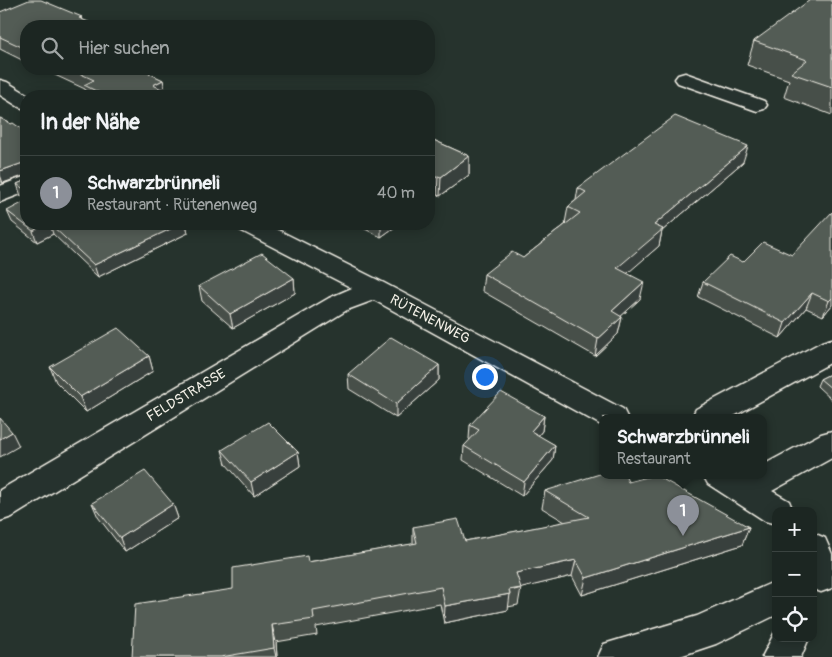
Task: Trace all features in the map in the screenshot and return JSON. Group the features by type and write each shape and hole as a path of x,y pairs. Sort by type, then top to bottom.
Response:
{"street":[{"path":"685,79 757,105"},
{"path":"0,86 20,99"},
{"path":"0,195 20,186"},
{"name":"RÜTENENWEG","path":"259,230 375,289 606,414"},
{"name":"FELDSTRASSE","path":"0,507 338,304 375,289"},
{"path":"713,414 832,349"},
{"path":"767,468 832,443"},
{"path":"732,482 772,508"},
{"path":"617,657 703,632 772,599"},
{"path":"781,657 788,642"}],"building":[{"path":"29,0 41,0 82,17 79,18 84,20 20,20 20,46 0,37 0,12"},
{"path":"810,0 832,0 832,87 791,73 807,60 754,41"},
{"path":"83,75 153,75 163,80 153,85 164,90 94,90 84,85 94,80"},
{"path":"675,116 748,146 654,225 663,229 617,268 644,282 612,311 622,317 598,339 484,274 512,252 523,258 580,213 568,207 586,192 578,188"},
{"path":"0,118 20,128 20,164 0,171"},
{"path":"435,141 469,156 441,177 435,178"},
{"path":"20,204 20,221 7,211"},
{"path":"832,212 832,298 829,301 812,293 785,323 703,282 730,256 743,262 763,242 792,255"},
{"path":"56,230 168,230 94,265"},
{"path":"262,253 294,278 230,314 199,286"},
{"path":"118,328 149,356 80,397 50,367"},
{"path":"391,337 439,365 396,404 348,374"},
{"path":"832,373 832,389 820,379"},
{"path":"501,392 544,416 531,431 555,445 524,482 464,446 479,430 470,425"},
{"path":"0,418 12,432 0,439"},
{"path":"268,422 298,452 251,482 222,450"},
{"path":"145,471 173,504 120,538 92,503"},
{"path":"599,474 599,479 627,479 628,482 640,479 662,479 749,527 586,578 576,560 516,573 521,588 509,590 510,594 445,606 441,587 313,611 314,619 272,625 274,648 221,657 132,657 135,604 233,589 233,568 307,556 308,562 417,543 413,527 458,519 465,541 589,517 545,491"}],"place":[{"name":"Schwarzbrünneli","path":"683,536"}]}
